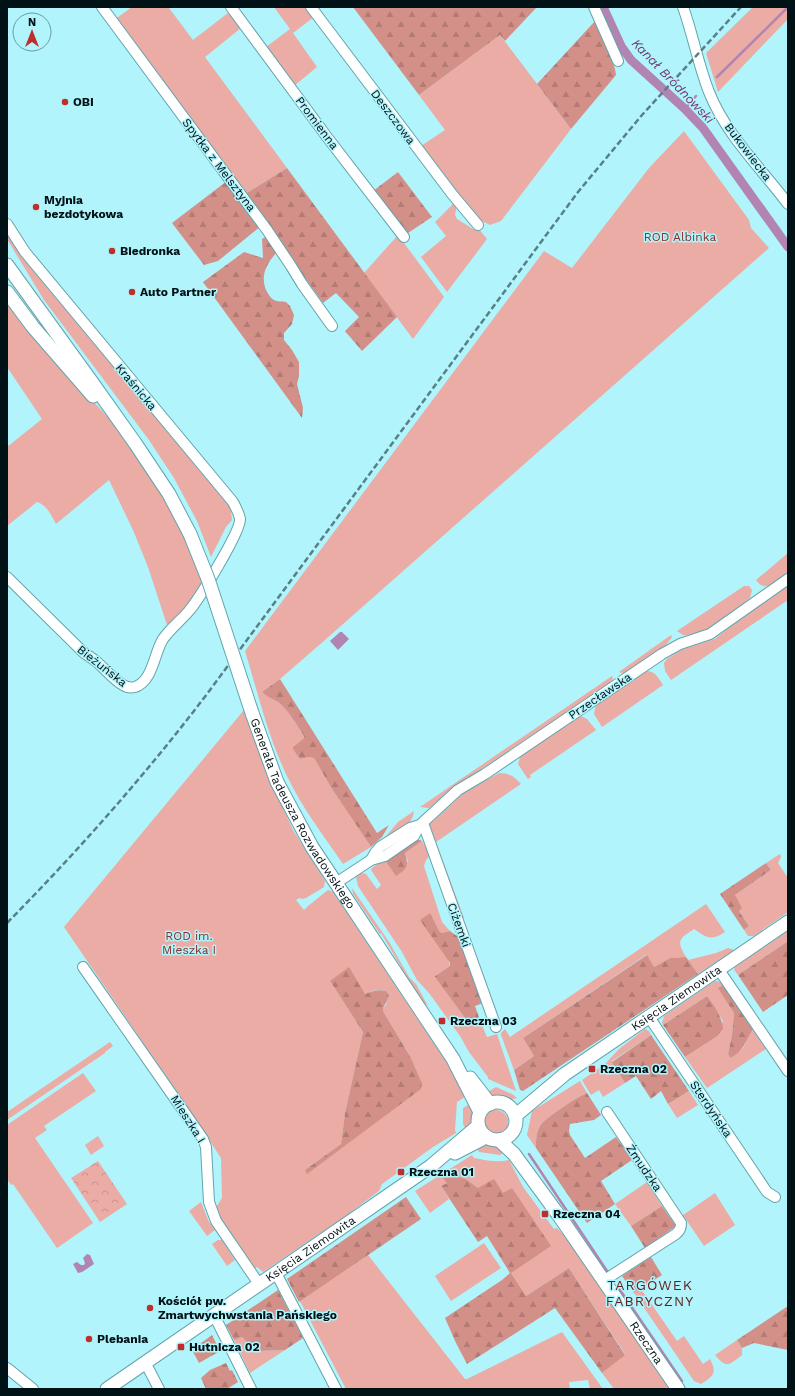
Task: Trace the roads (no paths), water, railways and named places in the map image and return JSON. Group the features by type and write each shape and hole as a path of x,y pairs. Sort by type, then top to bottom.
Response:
{"street":[{"name":"Spytka z Melsztyna","path":"102,7 268,230 302,284 332,326"},
{"name":"Promienna","path":"231,7 327,137 404,237"},
{"name":"Deszczowa","path":"311,7 452,194 478,225"},
{"path":"594,7 618,61"},
{"name":"Bukowiecka","path":"683,7 705,81 715,104 731,132 788,204"},
{"name":"Kraśnicka","path":"7,224 25,252 233,502 240,521 236,533 224,555"},
{"name":"Generała Tadeusza Rozwadowskiego","path":"7,265 91,381 169,494 190,534 208,579 276,782 312,847 485,1108"},
{"name":"Generała Tadeusza Rozwadowskiego","path":"7,292 33,327 135,444"},
{"name":"Bieżuńska","path":"7,577 78,647 124,686 130,688 136,687 146,680 163,639 196,602 224,555"},
{"name":"Przecławska","path":"336,883 371,860 380,848 410,828 421,824 458,790 485,774 667,651 680,644 710,634 788,579"},
{"name":"Ciżemki","path":"421,824 496,1027"},
{"name":"Księcia Ziemowita","path":"511,1111 788,922"},
{"name":"Mieszka I","path":"83,967 203,1139 206,1147 209,1202 211,1210 216,1221 259,1284"},
{"path":"719,970 788,1071"},
{"name":"Sterdyńska","path":"649,1016 767,1192 776,1197"},
{"path":"500,1103 511,1111 516,1122 515,1128 505,1137 495,1140 482,1131 479,1116 485,1108 500,1103"},
{"name":"Żmudzka","path":"603,1281 676,1234 680,1229 681,1223 607,1112"},
{"name":"Księcia Ziemowita","path":"106,1389 482,1131"},
{"name":"Rzeczna","path":"505,1137 514,1154 560,1217 678,1389"},
{"path":"276,1273 336,1389"},
{"path":"214,1315 251,1389"},
{"path":"145,1362 159,1389"},
{"path":"7,1368 34,1389"}],"waterway":[{"name":"Kanał Bródnowski","path":"603,7 621,46 631,60 685,109 703,128 788,247"},
{"path":"717,77 788,7"},
{"path":"685,109 696,96"},
{"path":"529,1154 607,1271"},
{"path":"618,1287 682,1381"}],"railway":[{"path":"7,923 87,839 138,781 210,690 578,192 642,115 741,7"}],"place":[{"name":"OBI","path":"65,102"},
{"name":"Myjnia bezdotykowa","path":"36,207"},
{"name":"Biedronka","path":"112,251"},
{"name":"Auto Partner","path":"132,292"},
{"name":"Rzeczna 03","path":"442,1021"},
{"name":"Rzeczna 02","path":"592,1069"},
{"name":"Rzeczna 01","path":"401,1172"},
{"name":"Rzeczna 04","path":"545,1214"},
{"name":"Kościół pw. Zmartwychwstania Pańskiego","path":"150,1308"},
{"name":"Plebania","path":"89,1339"},
{"name":"Hutnicza 02","path":"181,1347"}],"district":[{"name":"TARGÓWEK FABRYCZNY","path":"650,1294"}],"park label":[{"name":"ROD Albinka","path":"680,237"},
{"name":"ROD im. Mieszka I","path":"189,943"}]}
